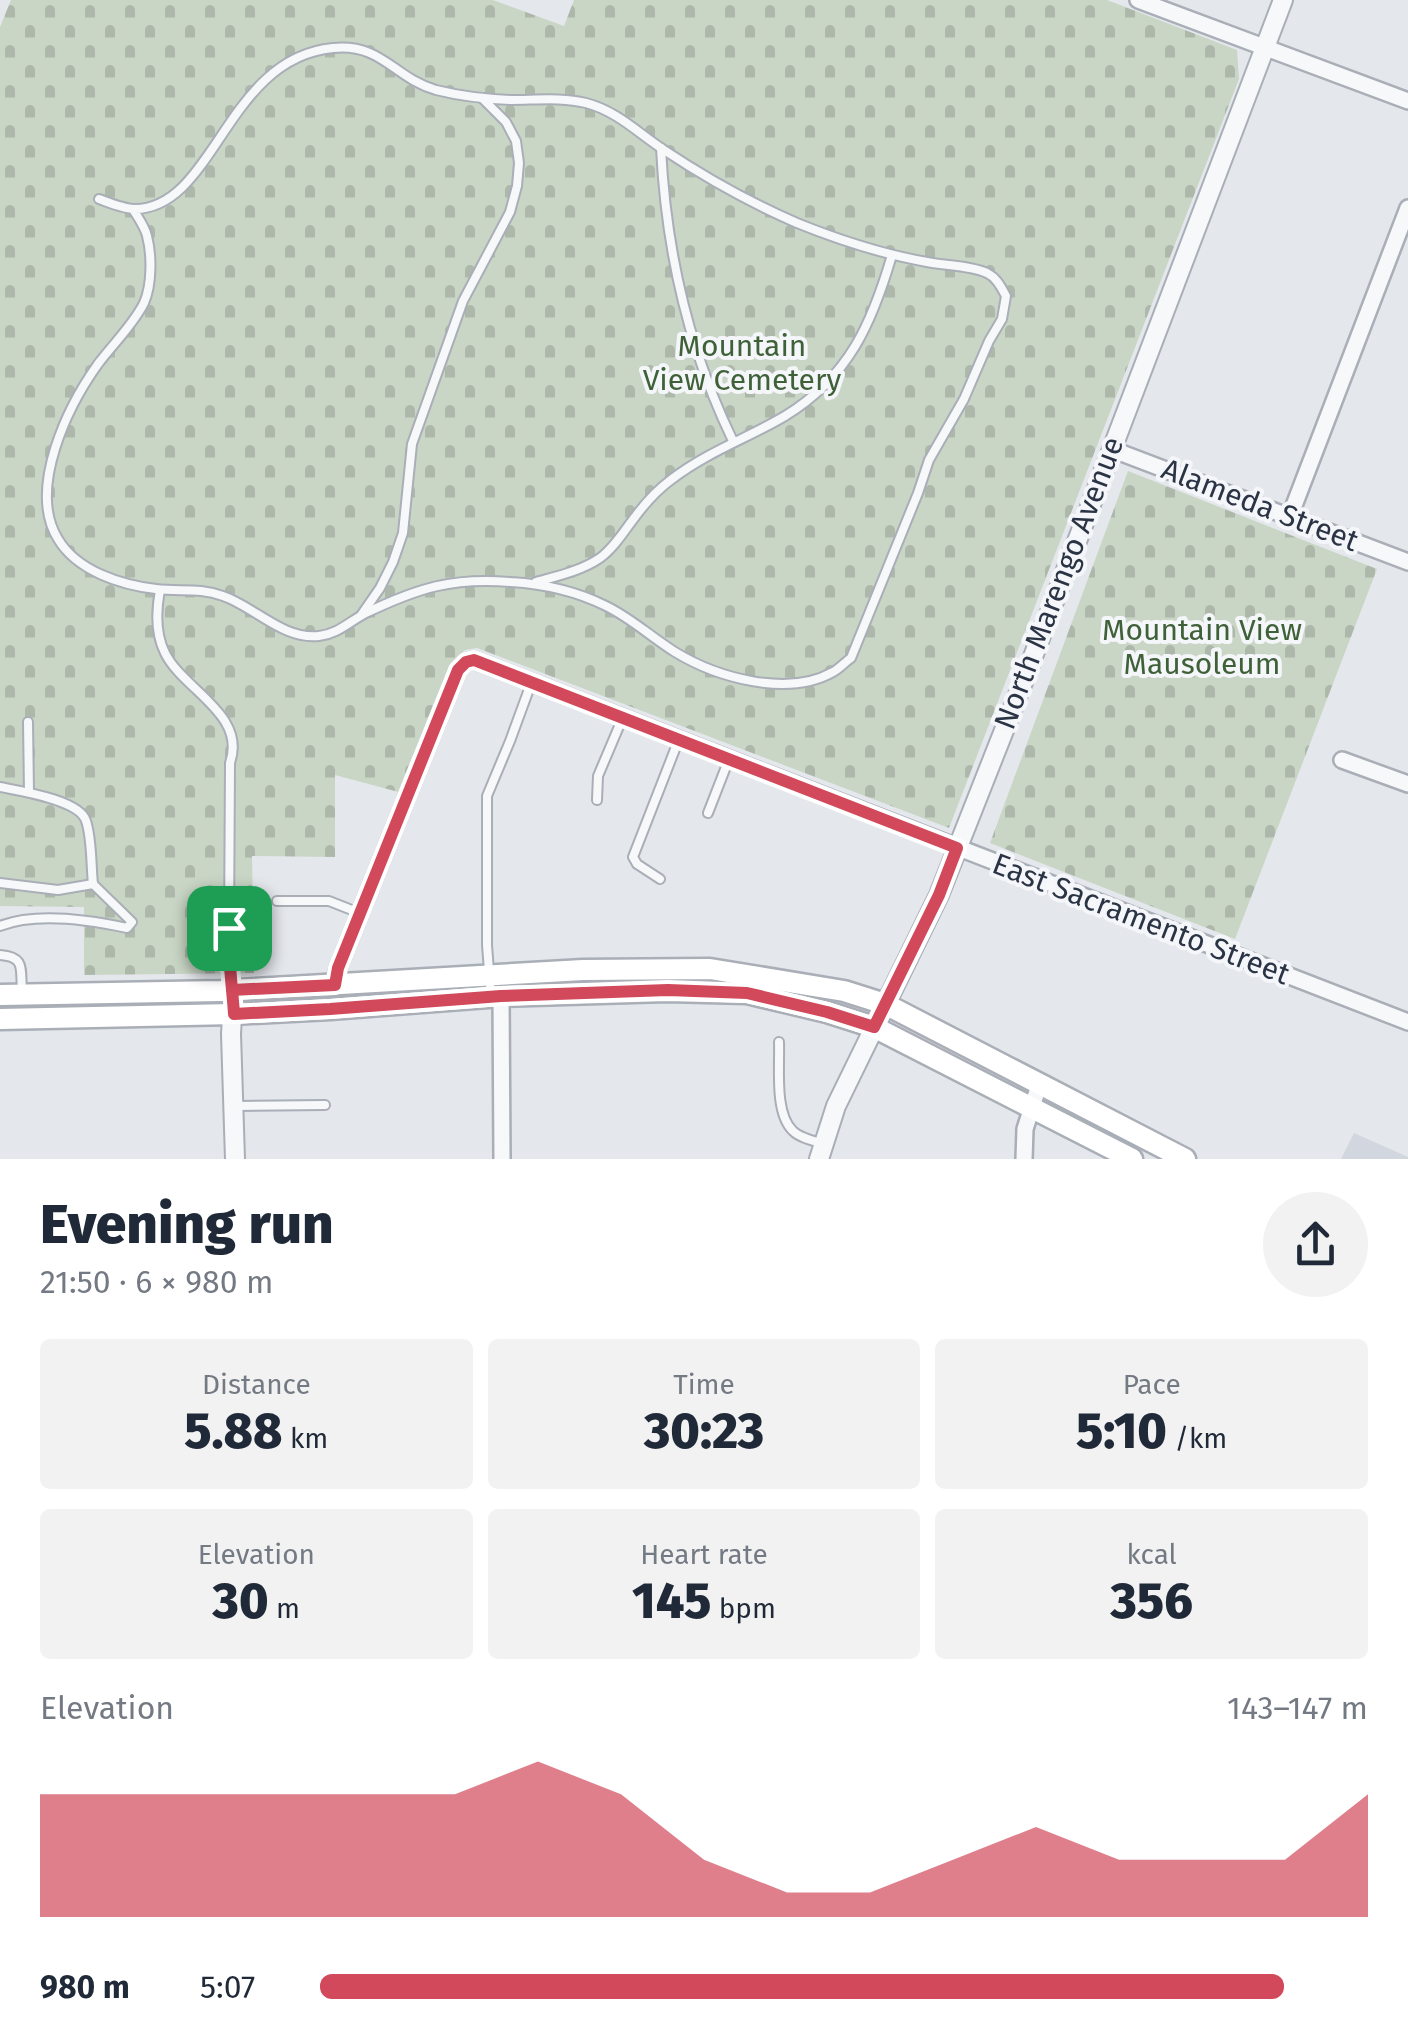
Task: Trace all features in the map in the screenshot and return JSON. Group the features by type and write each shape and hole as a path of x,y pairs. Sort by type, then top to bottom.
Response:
{"main road":[{"path":"0,1019 234,1014 494,989 583,970 710,969 844,991 885,1004 1184,1159"},
{"path":"0,995 335,985 747,993 874,1027 1132,1159"}],"street":[{"path":"1138,0 1408,100"},
{"name":"North Marengo Avenue","path":"821,1152 836,1106 939,895 1282,0"},
{"path":"1290,516 1408,208"},
{"name":"Alameda Street","path":"1111,449 1408,562"},
{"name":"East Sacramento Street","path":"362,914 458,670 474,660 1408,1022"},
{"path":"1342,760 1408,784"},
{"path":"335,985 338,968 362,914"},
{"path":"494,989 502,1159"},
{"path":"232,990 235,1159"},
{"path":"1024,1159 1025,1128 1040,1082"}],"lane":[{"path":"99,199 133,209 171,198 188,182 246,99 275,70 292,60 333,48 369,51 435,90 482,98 586,103 608,111 718,183 773,212 862,247 985,272 996,278 1006,296 1002,319 964,399 929,460 851,658 833,672 807,681 775,685 747,682 676,653 628,617 574,592 531,584 453,582 423,588 362,615 340,630 321,636 301,636 224,596 184,588 134,586 97,573 69,553 56,537 49,515 48,486 65,422 85,383 144,302 150,255 146,233 133,209"},
{"path":"362,615 393,562 402,533 412,444 463,301 510,212 517,186 516,141 506,122 482,98"},
{"path":"661,148 668,234 679,289 712,396 733,441"},
{"path":"531,584 582,568 603,556 651,496 700,458 810,399 854,351 869,324 892,255"},
{"path":"160,590 156,608 165,654 213,706 232,734 229,928 222,936 223,962 230,966"},
{"path":"494,989 487,945 487,796 532,681"},
{"path":"597,800 598,776 623,717"},
{"path":"28,722 28,792"},
{"path":"660,879 637,864 634,857 679,739"},
{"path":"708,814 729,758"},
{"path":"0,787 77,808 86,818 92,884 132,922 127,928 79,920 16,919 0,926"},
{"path":"0,884 58,890 92,884"},
{"path":"277,901 337,902 362,914"},
{"path":"229,928 237,936 238,949 237,962 230,966"},
{"path":"0,955 18,959 22,995"},
{"path":"230,966 232,990"},
{"path":"780,1042 781,1111 791,1130 821,1152"},
{"path":"235,1106 325,1105"}],"shaded area":[{"path":"1354,1133 1408,1157 1408,1159 1341,1159"}],"green space":[{"name":"Mountain View Cemetery","path":"11,0 493,0 564,26 574,0 1107,0 1237,50 1239,79 949,828 477,648 465,650 457,657 406,794 335,775 335,857 252,856 254,973 84,975 84,907 0,906 0,27"},
{"name":"Mountain View Mausoleum","path":"1128,471 1377,569 1235,939 990,843"}],"route":[{"path":"229,928 222,936 222,950 223,962 230,966 231,972 232,990 234,1014 501,996 668,990 747,993 874,1027 939,895 957,848 474,660 458,670 338,968 335,985 232,990 230,966 237,962 238,949 237,936 229,928"}]}
